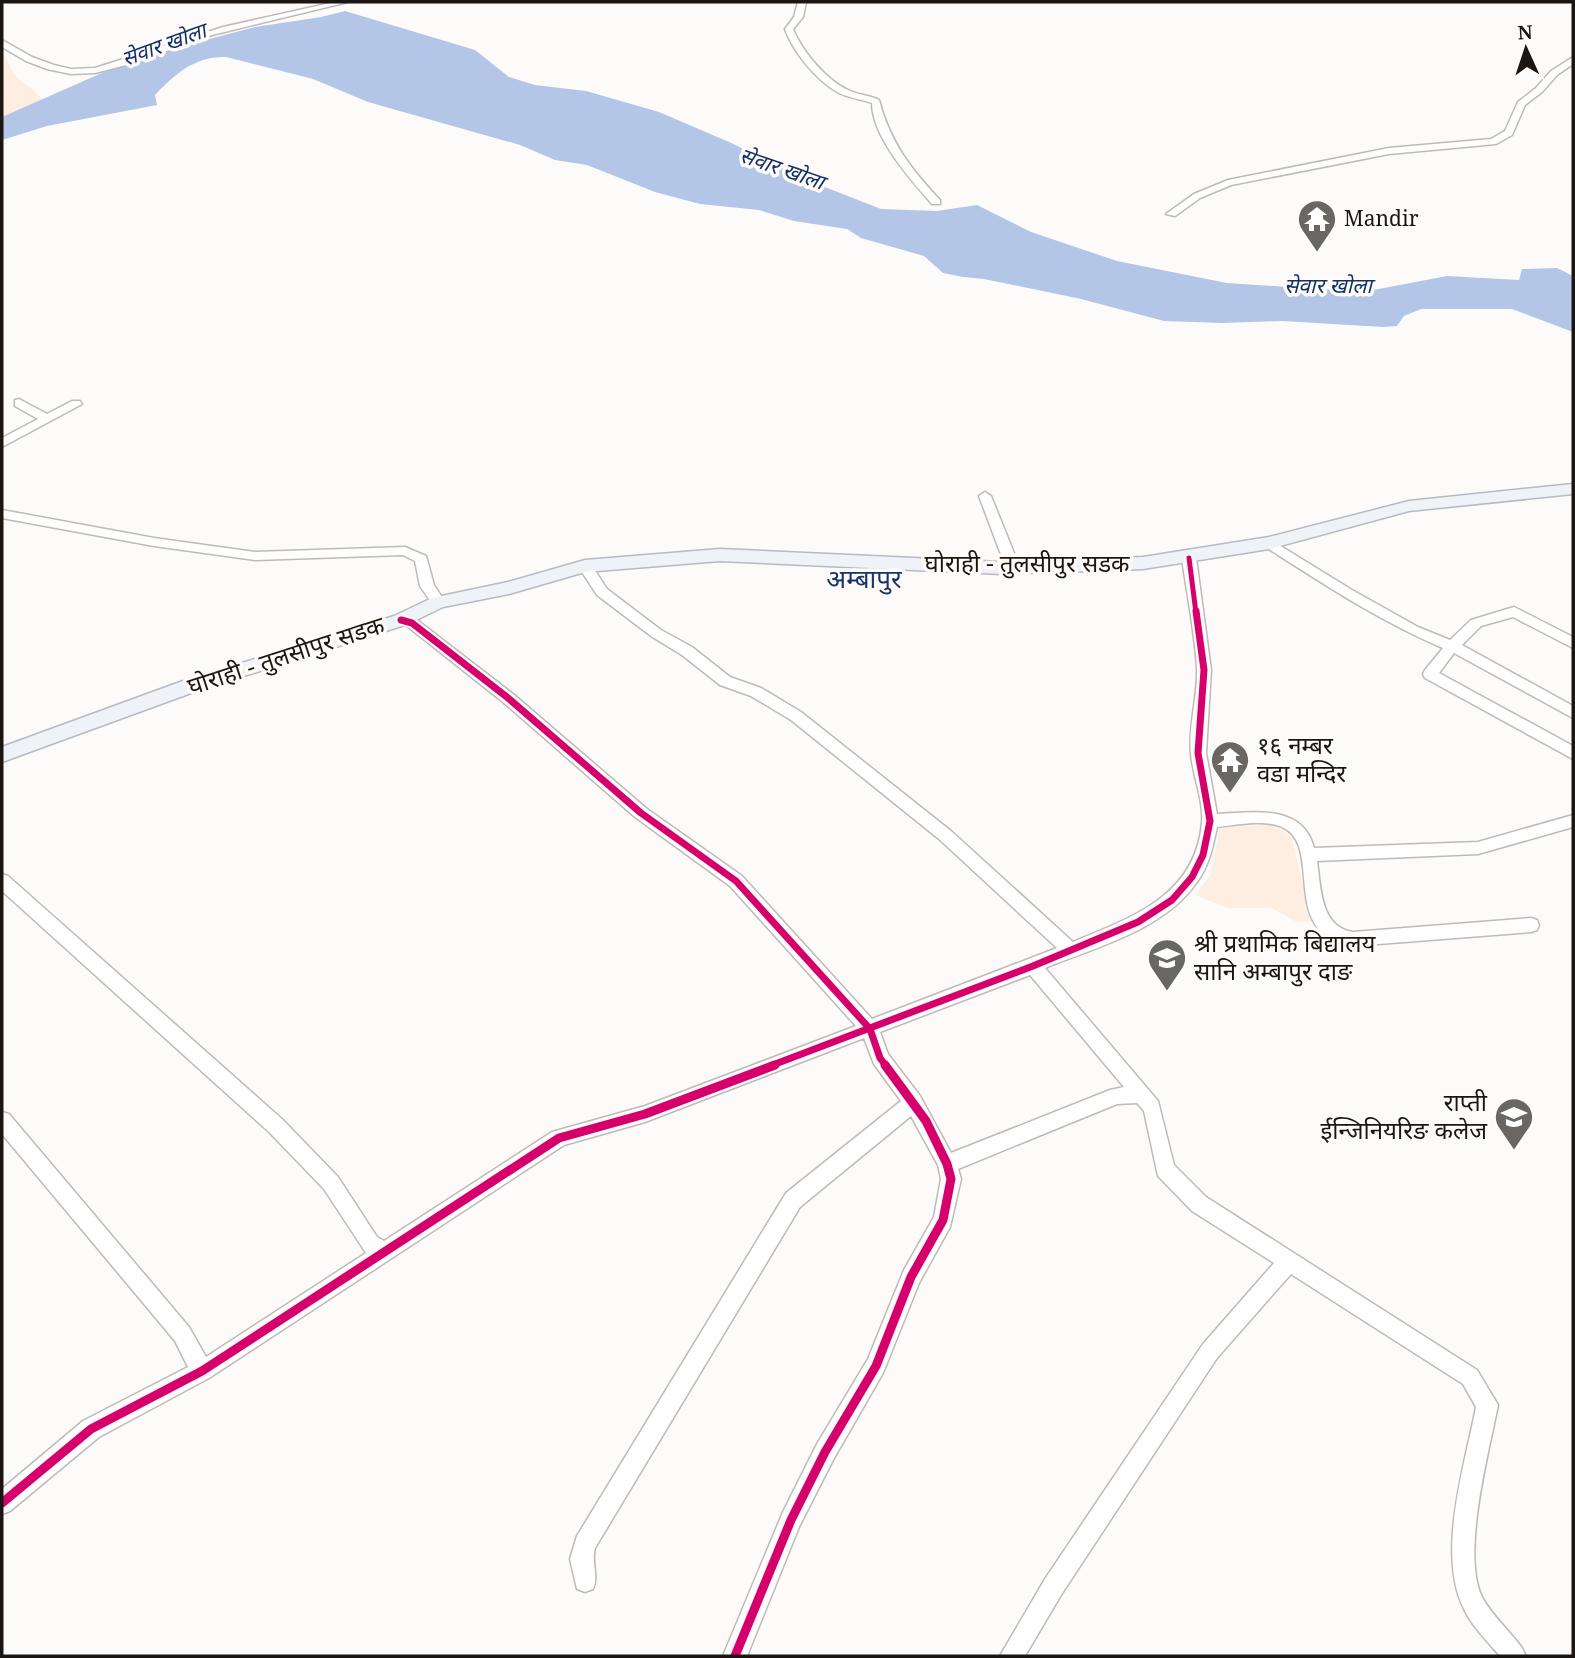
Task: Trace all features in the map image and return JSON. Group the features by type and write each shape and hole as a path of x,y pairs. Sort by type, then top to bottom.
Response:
{"main road":[{"name":"घोराही - तुलसीपुर सडक","path":"2,755 187,687 401,620 438,602 509,588 585,566 720,555 1013,568 1143,563 1189,558 1269,543 1409,506 1573,489"}],"street":[{"path":"2,43 32,59 67,71 84,72 130,61 209,33 344,2"},
{"path":"802,2 798,22 789,29 789,34 803,55 836,86 876,102 875,114 912,173 936,202"},
{"path":"1171,214 1196,196 1228,183 1325,161 1389,151 1493,142 1509,133 1521,104 1573,60"},
{"path":"19,404 47,419"},
{"path":"2,443 76,404"},
{"path":"985,496 1013,568"},
{"path":"2,514 154,542 255,556 377,551 414,553 421,559 427,586 438,602"},
{"path":"1269,543 1413,630 1452,646 1573,713"},
{"path":"2,1503 91,1429 202,1371 559,1138 645,1114 1072,951 1138,922 1171,900 1192,877 1203,855 1210,821 1198,753 1204,670 1189,558"},
{"path":"585,566 602,592 656,633 687,651 726,681 756,692 796,716 945,835 1072,951"},
{"path":"1573,643 1514,612 1476,623 1452,646 1430,674 1573,753"},
{"path":"401,620 412,623 508,698 641,813 736,881 870,1029 880,1058 914,1102 947,1164 951,1179 943,1220 911,1277 876,1366 825,1452 791,1520 735,1656"},
{"path":"1210,821 1266,818 1288,822 1298,828 1308,855 1319,916 1336,936 1353,939 1531,925"},
{"path":"1308,855 1478,848 1573,821"},
{"path":"2,881 276,1126 331,1183 370,1244 383,1251"},
{"path":"1033,966 1152,1107 1165,1170 1199,1204 1470,1377 1487,1405 1464,1536 1462,1569 1472,1601 1514,1656"},
{"path":"947,1164 1116,1096 1141,1094"},
{"path":"585,1581 581,1559 585,1544 793,1200 914,1102"},
{"path":"2,1120 182,1334 202,1371"},
{"path":"1012,1656 1053,1587 1210,1352 1290,1260"}],"shaded area":[{"path":"2,53 17,77 43,101 2,125"},
{"path":"1269,825 1283,830 1292,839 1312,922 1295,921 1271,908 1227,908 1195,895 1211,874 1220,826"}],"water":[{"name":"सेवार खोला","path":"345,11 475,50 509,77 535,85 586,91 659,112 807,180 881,209 937,211 977,205 1031,232 1117,261 1227,283 1363,292 1447,276 1519,280 1522,269 1557,268 1573,276 1573,332 1512,309 1421,309 1404,316 1397,326 1383,327 1282,321 1164,321 1081,299 943,273 924,256 861,238 847,229 794,221 759,210 700,204 655,192 587,165 555,160 520,145 368,102 313,79 226,57 195,63 178,73 155,95 157,105 47,126 2,140 2,117 104,72 255,27"}],"cycle path":[{"path":"2,1503 91,1429 202,1371 559,1138 645,1114 1033,966 1138,922 1172,900 1192,877 1203,855 1210,821 1198,753 1204,670 1189,558"},
{"path":"401,620 412,623 508,698 641,813 736,881 870,1029 880,1058 926,1121 947,1164 951,1179 943,1220 911,1277 876,1366 825,1452 791,1520 735,1656"}],"place":[{"name":"Mandir","path":"1317,253"},
{"name":"१६ नम्बर वडा मन्दिर","path":"1230,794"},
{"name":"श्री प्रथामिक बिद्यालय सानि अम्बापुर दाङ","path":"1167,992"},
{"name":"राप्ती ईन्जिनियरिङ कलेज","path":"1514,1151"}],"district":[{"name":"अम्बापुर","path":"864,579"}]}
